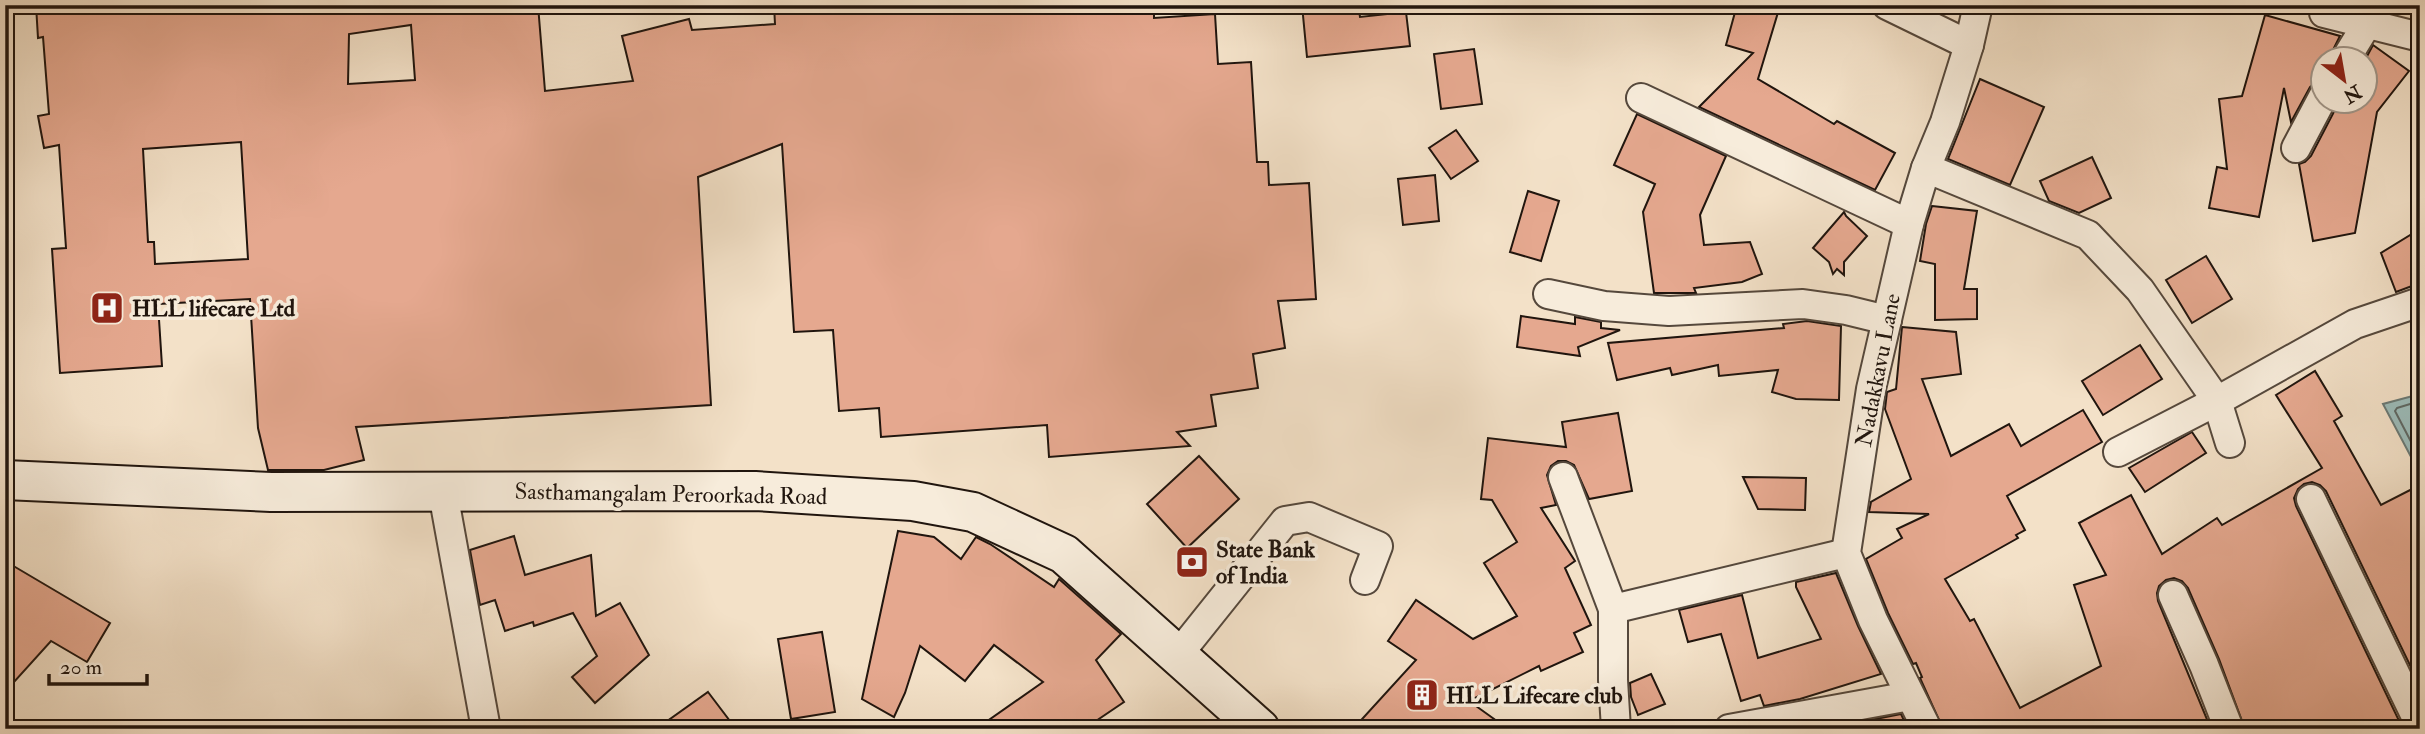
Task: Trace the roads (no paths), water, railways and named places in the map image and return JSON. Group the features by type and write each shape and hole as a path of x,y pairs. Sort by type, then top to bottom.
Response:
{"street":[{"path":"1887,5 1969,45"},
{"name":"Nadakkavu Lane","path":"1846,553 1871,389 1909,224 1926,168 1945,122 1969,45 1978,5"},
{"path":"2325,13 2420,37"},
{"path":"2354,46 2367,24"},
{"path":"1641,98 1909,224"},
{"path":"2296,148 2312,116"},
{"path":"1926,168 2088,235 2140,290 2217,401 2230,443"},
{"path":"1548,294 1604,306 1669,311 1803,304 1846,310 1886,320"},
{"path":"2118,452 2217,401 2355,324 2420,302"},
{"path":"1563,477 1613,609 1616,729"},
{"name":"Sasthamangalam Peroorkada Road","path":"5,480 271,492 755,491 913,501 973,512 1064,554 1260,729"},
{"path":"443,493 486,729"},
{"path":"2311,499 2420,725"},
{"path":"1177,656 1285,521 1309,517 1378,546 1365,580"},
{"path":"1613,609 1846,553 1874,620 1927,729"},
{"path":"2173,595 2229,729"},
{"path":"1729,729 1910,696"}],"water":[{"path":"2420,394 2420,470 2418,470 2383,404"}],"place":[{"name":"HLL lifecare Ltd","path":"107,308"},
{"name":"State Bank of India","path":"1192,562"},
{"name":"HLL Lifecare club","path":"1422,695"}]}
